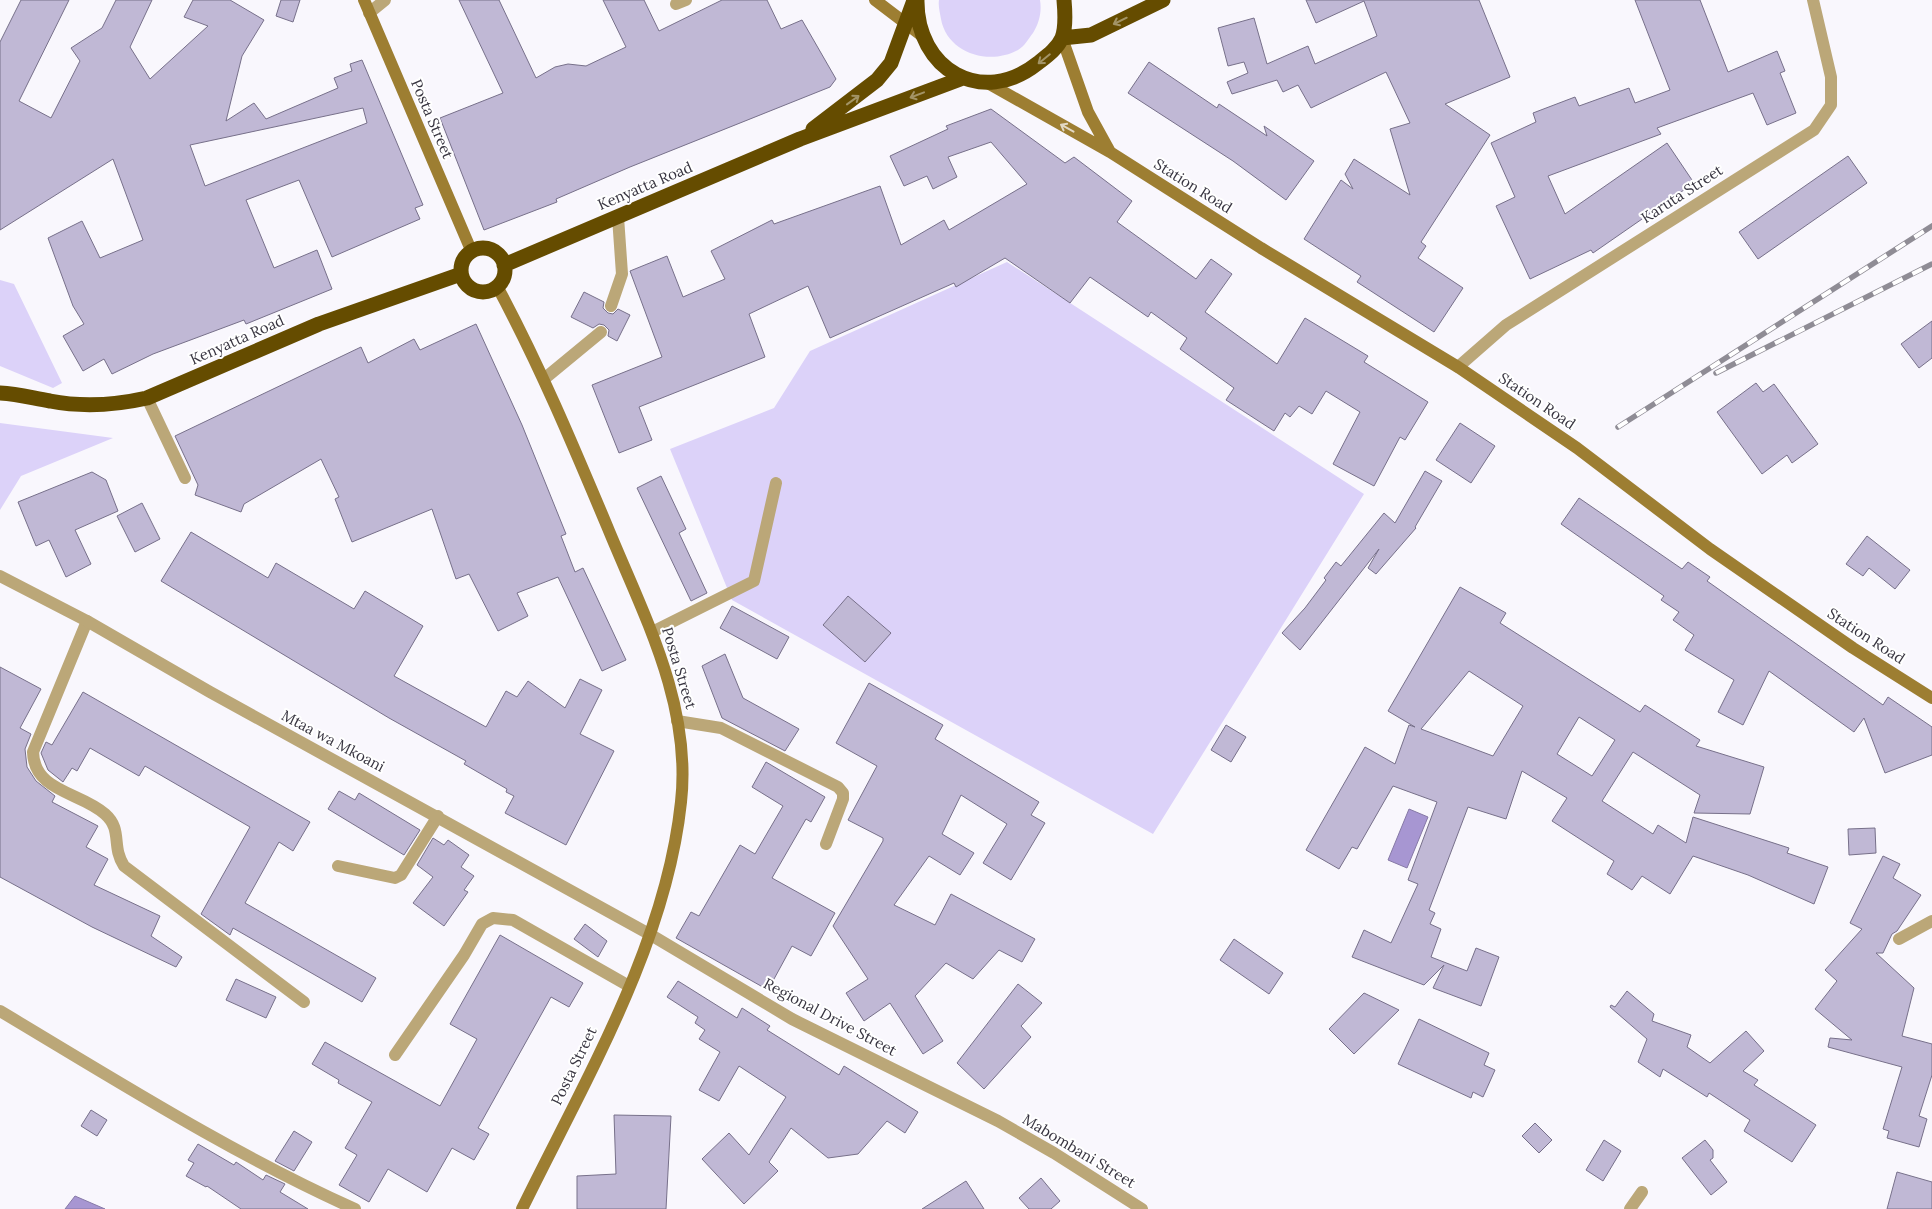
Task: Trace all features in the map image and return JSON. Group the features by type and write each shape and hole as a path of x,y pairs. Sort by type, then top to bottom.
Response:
{"highway":[{"name":"Kenyatta Road","path":"800,139 877,80 891,62 915,0"},
{"path":"915,0 921,35 930,52 943,66 963,78 986,82 1010,80 1030,70 1050,54 1062,38 1064,0"},
{"path":"1062,38 1090,36 1163,0"},
{"name":"Kenyatta Road","path":"504,264 800,139 963,78"},
{"path":"482,247 496,252 504,264 504,272 498,286 484,292 476,291 464,282 461,274 463,259 471,250 482,247"},
{"name":"Kenyatta Road","path":"0,393 22,394 50,401 84,404 129,402 147,398 319,324 461,274"},
{"name":"Kenyatta Road","path":"0,381 22,394"}],"main road":[{"name":"Posta Street","path":"364,0 471,250"},
{"path":"875,0 905,25 921,35"},
{"name":"Station Road","path":"1062,38 1088,112 1110,152"},
{"name":"Station Road","path":"986,82 1110,152 1261,248 1458,367 1577,448 1710,550 1853,648 1932,698"},
{"name":"Posta Street","path":"498,286 544,379 652,632 672,693 682,747 682,801 675,844 651,935 629,986 522,1209"}],"street":[{"path":"369,13 385,0"},
{"name":"Karuta Street","path":"1458,367 1506,325 1814,130 1831,104 1831,76 1812,0"},
{"path":"611,306 622,274 618,216"},
{"path":"544,379 601,332"},
{"path":"147,398 185,478"},
{"path":"652,632 754,581 776,483"},
{"name":"Mtaa wa Mkoani","path":"0,576 87,621 210,692 651,935"},
{"path":"87,621 34,752 36,771 47,782 105,814 117,832 117,854 124,866 304,1002"},
{"path":"677,721 721,728 838,787 843,793 843,800 826,844"},
{"path":"338,866 395,878 401,875 438,816"},
{"path":"395,1054 464,955 482,924 493,918 513,920 629,986"},
{"path":"1899,940 1932,921"},
{"name":"Regional Drive Street","path":"651,935 792,1019 998,1121"},
{"path":"0,1011 154,1102 306,1187 355,1209"},
{"name":"Mabombani Street","path":"998,1121 1069,1162 1142,1209"},
{"path":"1630,1209 1642,1192"}],"shaded area":[{"path":"939,0 1040,0 1041,4 1038,21 1033,33 1025,44 1007,55 995,57 971,53 960,48 951,40 945,31 941,19"},
{"path":"1007,262 1364,494 1153,834 732,600 670,449 774,408 810,351"},
{"path":"0,280 14,284 62,383 53,388 0,366"},
{"path":"0,423 113,438 21,476 0,510"},
{"path":"1409,809 1428,817 1407,868 1388,860"},
{"path":"75,1196 105,1209 65,1209"}],"building":[{"path":"21,0 69,0 19,101 51,118 80,61 71,48 102,28 116,0 152,0 130,47 150,79 208,26 184,17 193,0 230,0 264,20 242,56 226,121 254,103 266,119 338,88 334,78 352,71 350,64 362,60 423,205 415,208 420,219 332,257 299,180 246,200 274,268 317,250 332,289 246,324 244,320 153,354 112,374 104,359 83,371 63,336 84,324 73,306 48,238 82,221 100,258 143,240 113,159 0,230 0,42","holes":["363,108 367,123 205,186 190,145"]},
{"path":"281,0 300,0 293,22 276,16"},
{"path":"459,0 499,0 536,78 555,67 568,64 586,66 626,47 603,0 644,0 659,31 722,0 767,0 781,29 802,20 836,79 830,87 630,167 556,199 557,202 484,230 440,118 503,93"},
{"path":"1306,0 1479,0 1510,77 1445,104 1490,135 1421,242 1426,246 1418,258 1463,288 1434,332 1357,282 1361,276 1304,239 1341,180 1353,189 1345,174 1354,159 1410,195 1390,129 1410,123 1386,72 1311,108 1298,85 1283,92 1277,80 1232,94 1227,82 1248,73 1244,62 1228,66 1218,28 1254,18 1267,64 1308,46 1315,64 1377,36 1364,1 1316,23"},
{"path":"1635,0 1700,0 1728,72 1777,51 1785,71 1780,73 1796,113 1767,125 1753,93 1657,128 1661,134 1548,176 1565,214 1667,143 1694,183 1593,253 1591,250 1530,279 1496,206 1515,197 1491,143 1536,122 1533,113 1575,97 1579,106 1629,88 1635,103 1670,90"},
{"path":"1149,62 1217,108 1219,104 1267,136 1264,126 1314,161 1286,200 1233,161 1128,93"},
{"path":"991,109 1065,163 1074,157 1132,201 1117,222 1196,279 1211,259 1232,274 1205,312 1277,364 1305,318 1368,356 1364,362 1428,402 1405,440 1400,437 1374,486 1333,464 1360,412 1326,391 1312,414 1299,406 1290,417 1285,413 1274,431 1226,400 1234,388 1180,349 1187,338 1151,312 1148,317 1090,277 1070,303 1005,258 956,287 954,283 830,338 808,286 749,314 765,357 639,407 652,440 619,453 592,385 662,357 630,271 667,256 683,297 725,279 711,251 772,220 774,224 880,186 901,245 944,220 949,230 1027,184 991,142 948,157 957,177 933,189 927,176 904,186 890,156 948,129 946,126"},
{"path":"1848,156 1867,183 1758,259 1739,232"},
{"path":"584,292 604,302 603,308 608,313 613,314 618,309 630,315 617,341 608,336 609,330 604,325 599,324 593,328 571,317"},
{"path":"1932,321 1932,358 1919,368 1901,344"},
{"path":"476,324 522,425 566,534 561,536 575,572 583,568 626,660 602,671 558,577 517,593 528,616 498,631 469,574 456,579 432,509 352,542 335,499 339,497 321,459 244,504 241,512 195,495 198,485 175,436 361,347 368,363 414,339 420,350"},
{"path":"1756,383 1763,392 1774,384 1818,444 1792,463 1787,455 1762,474 1717,412"},
{"path":"1460,423 1495,446 1471,483 1436,460"},
{"path":"1425,471 1442,481 1416,528 1376,574 1368,568 1379,549 1300,650 1282,633 1305,608 1326,580 1324,578 1336,562 1341,566 1384,513 1395,523"},
{"path":"92,472 106,480 118,511 75,530 91,564 66,577 49,540 36,546 18,502"},
{"path":"661,476 686,529 679,533 707,593 691,601 637,488"},
{"path":"1579,498 1682,569 1688,562 1710,577 1707,581 1883,705 1888,697 1932,727 1932,755 1885,773 1864,718 1854,732 1769,671 1743,725 1718,712 1734,680 1685,650 1694,635 1673,620 1679,612 1661,600 1664,596 1561,524"},
{"path":"142,503 160,539 135,552 117,516"},
{"path":"191,532 268,578 276,563 354,609 365,591 423,626 394,676 486,727 506,691 517,697 528,681 565,708 580,679 602,690 580,734 614,751 566,845 505,813 514,796 506,792 507,789 464,764 466,761 389,718 161,581"},
{"path":"1867,536 1910,570 1895,589 1869,568 1863,576 1846,564"},
{"path":"1460,587 1506,613 1500,623 1640,712 1645,705 1700,740 1696,746 1764,767 1750,814 1694,813 1700,795 1633,752 1602,801 1653,834 1658,825 1686,843 1693,817 1789,848 1787,853 1828,867 1814,904 1748,875 1693,856 1670,894 1642,876 1632,890 1607,874 1614,861 1552,821 1567,798 1522,771 1506,819 1468,807 1429,910 1435,913 1430,924 1441,929 1431,957 1467,971 1476,948 1499,957 1481,1006 1433,988 1444,965 1424,985 1352,957 1364,930 1391,943 1418,884 1408,880 1437,802 1393,786 1357,849 1352,847 1339,869 1306,850 1365,747 1395,764 1409,725 1415,727 1388,711","holes":["1469,671 1523,706 1493,756 1421,729","1579,717 1615,740 1592,776 1557,754"]},
{"path":"848,596 891,633 865,662 823,625"},
{"path":"732,606 789,637 777,659 720,628"},
{"path":"725,654 743,698 799,729 785,751 722,718 702,666"},
{"path":"0,667 41,689 20,728 31,734 25,749 27,767 36,781 55,796 52,802 98,826 86,847 108,859 94,885 160,916 151,936 182,957 176,967 92,927 0,877"},
{"path":"869,683 943,725 935,739 1039,802 1031,815 1045,823 1011,880 983,863 1007,824 961,795 942,834 974,853 960,875 929,856 894,905 935,925 951,894 1035,939 1022,962 999,950 973,979 946,963 915,996 943,1041 923,1054 890,1003 864,1021 846,993 868,979 833,926 883,841 883,838 848,820 877,766 836,743"},
{"path":"83,692 310,822 293,851 279,842 245,903 376,978 362,1002 233,928 230,935 201,914 250,827 145,766 139,776 90,748 77,771 72,768 63,782 48,770 41,753 46,742 52,745"},
{"path":"1226,725 1246,737 1231,762 1211,750"},
{"path":"766,762 825,797 811,822 806,819 772,878 835,913 811,956 792,946 768,990 676,938 691,912 699,916 740,845 755,854 783,806 752,787"},
{"path":"339,791 355,800 359,793 420,830 404,855 328,809"},
{"path":"1875,828 1876,853 1849,855 1848,829"},
{"path":"433,838 444,845 448,840 469,855 461,867 474,876 464,890 468,892 444,926 413,903 433,877 417,865"},
{"path":"1883,856 1900,864 1893,878 1921,895 1897,931 1892,934 1883,953 1876,953 1914,988 1902,1036 1932,1044 1932,1075 1919,1116 1927,1119 1919,1147 1887,1138 1889,1131 1883,1129 1902,1067 1828,1047 1830,1038 1852,1040 1815,1009 1837,981 1825,970 1862,929 1850,923"},
{"path":"585,924 607,941 598,957 574,939"},
{"path":"500,935 583,983 569,1007 551,997 478,1128 489,1134 474,1160 452,1148 427,1192 388,1169 369,1202 339,1185 357,1155 345,1148 372,1102 338,1083 339,1080 312,1064 325,1042 440,1106 477,1039 450,1024"},
{"path":"1234,939 1283,973 1269,994 1220,960"},
{"path":"236,979 276,997 266,1018 226,1000"},
{"path":"678,981 737,1018 742,1008 770,1026 767,1030 839,1075 844,1066 918,1112 905,1133 887,1121 858,1154 828,1158 791,1128 769,1162 778,1171 744,1204 702,1159 729,1133 749,1155 786,1097 739,1066 719,1101 699,1090 720,1052 699,1039 705,1030 695,1023 698,1017 667,997"},
{"path":"1018,984 1042,1003 1021,1026 1031,1037 984,1089 957,1063"},
{"path":"1627,991 1654,1014 1652,1021 1691,1035 1687,1047 1710,1063 1746,1031 1764,1051 1743,1071 1758,1080 1754,1085 1816,1125 1792,1162 1744,1131 1750,1120 1709,1093 1707,1097 1663,1069 1660,1077 1638,1062 1647,1039 1610,1007 1611,1005 1615,1007"},
{"path":"1364,993 1399,1010 1354,1054 1329,1029"},
{"path":"1419,1019 1489,1053 1484,1065 1495,1070 1483,1097 1473,1092 1471,1098 1398,1064"},
{"path":"91,1110 107,1120 97,1136 81,1126"},
{"path":"614,1115 671,1116 666,1209 577,1209 577,1176 616,1174"},
{"path":"1535,1123 1552,1140 1539,1153 1522,1136"},
{"path":"294,1131 312,1142 294,1171 275,1161"},
{"path":"1604,1140 1621,1151 1603,1181 1586,1170"},
{"path":"1705,1140 1713,1150 1713,1158 1710,1160 1727,1182 1711,1195 1682,1158"},
{"path":"198,1144 234,1165 236,1162 263,1180 266,1175 285,1184 280,1192 308,1209 241,1209 207,1186 186,1176 194,1163 188,1160"},
{"path":"1897,1172 1932,1182 1932,1209 1887,1209"},
{"path":"1041,1178 1060,1201 1051,1209 1029,1209 1019,1198"},
{"path":"966,1181 984,1209 922,1209"}],"railway":[{"path":"1618,427 1932,226"},
{"path":"1716,373 1932,264"}]}
